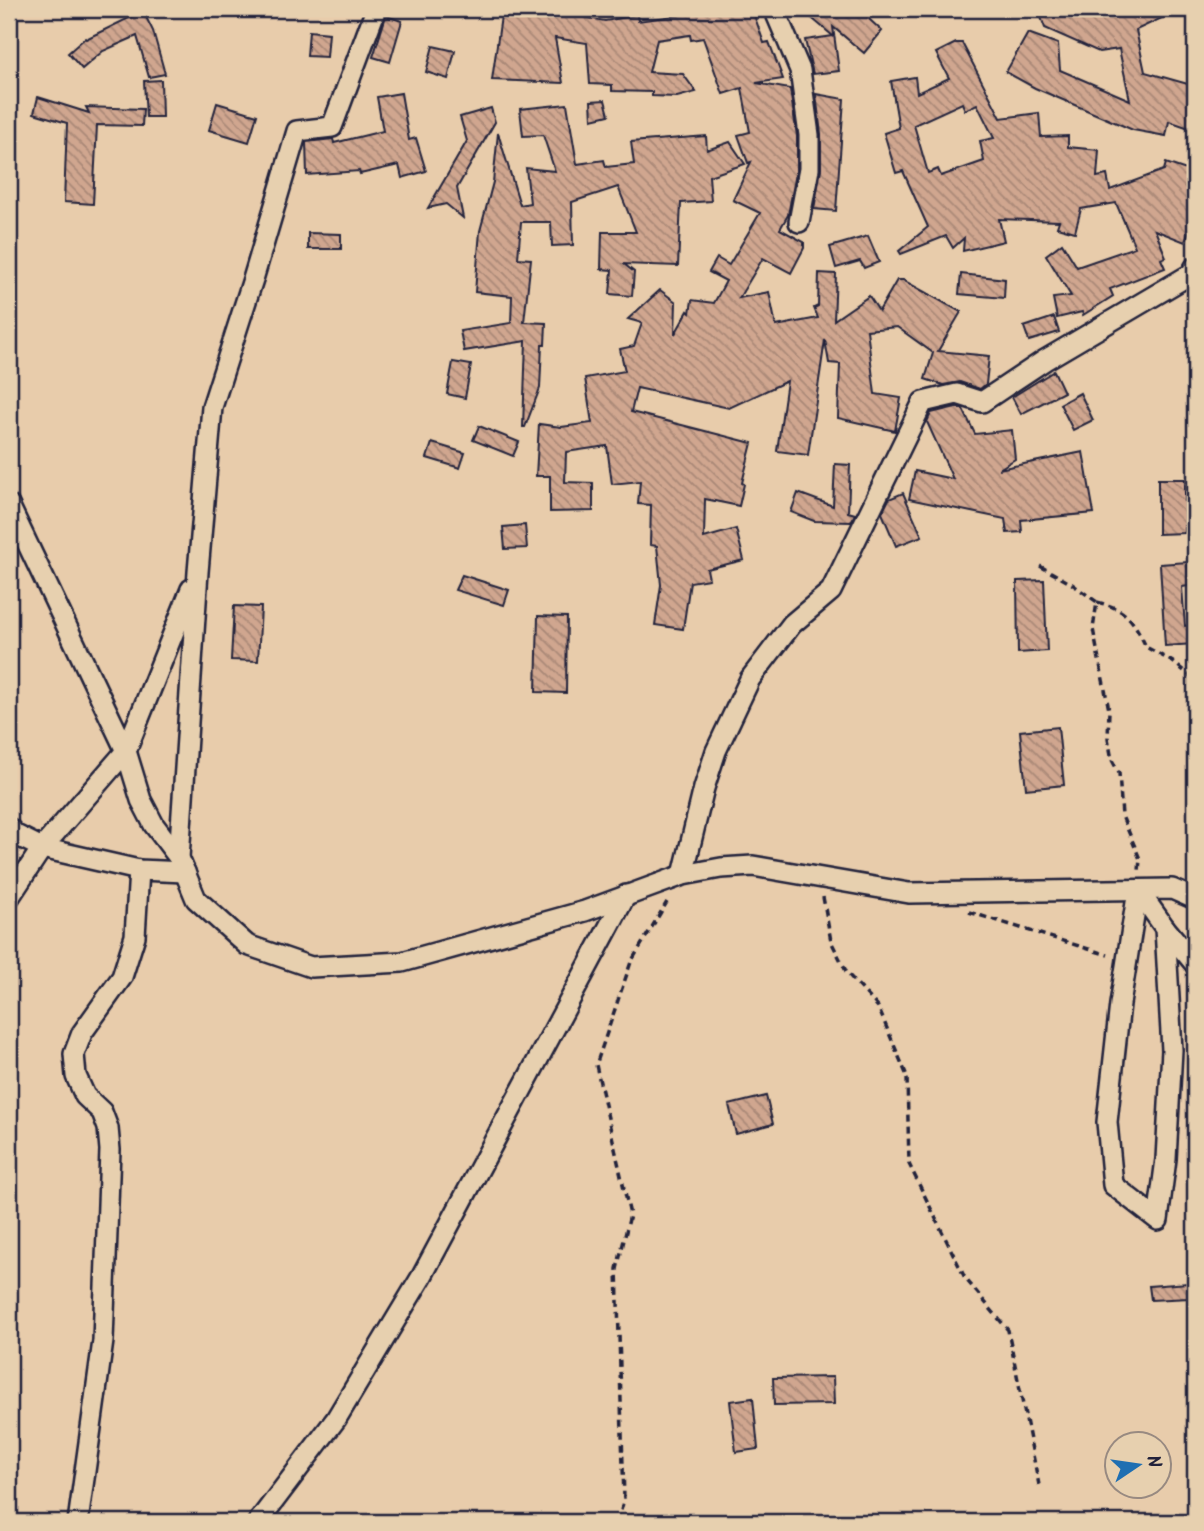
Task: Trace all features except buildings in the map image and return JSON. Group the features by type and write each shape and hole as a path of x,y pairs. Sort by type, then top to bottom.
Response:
{"street":[{"path":"182,865 198,572 212,407 297,131 332,127 376,9"},
{"path":"774,9 800,70 809,135 809,169 799,222"},
{"path":"682,875 716,751 750,679 792,625 831,591 923,402 957,394 982,402 1045,359 1191,274 1195,267"},
{"path":"9,505 126,751 141,800 154,825 182,865 196,899 247,945 311,967 402,962 585,911 682,875 721,868 753,866 909,893 1172,890 1195,900"},
{"path":"9,898 41,848 126,751 198,572"},
{"path":"9,828 16,835 41,848 139,870 182,865"},
{"path":"78,1522 103,1341 110,1150 108,1128 102,1112 85,1096 76,1076 74,1055 82,1033 122,977 135,936 139,870"},
{"path":"1138,890 1195,964"},
{"path":"1138,890 1107,1122 1113,1185 1158,1220 1166,1159 1172,1050 1165,928"},
{"path":"258,1522 336,1419 422,1276 626,895"}],"path":[{"path":"1040,566 1097,602 1118,607 1137,626 1146,647 1174,662 1195,680"},
{"path":"1097,602 1093,629 1109,710 1108,738 1112,760 1119,773 1122,816 1140,859 1138,890"},
{"path":"618,1522 624,1499 617,1269 630,1215 596,1065 631,962 682,875"},
{"path":"819,878 831,941 846,973 878,1007 907,1076 909,1164 965,1278 1008,1330 1039,1485"},
{"path":"961,909 1127,961"}]}
